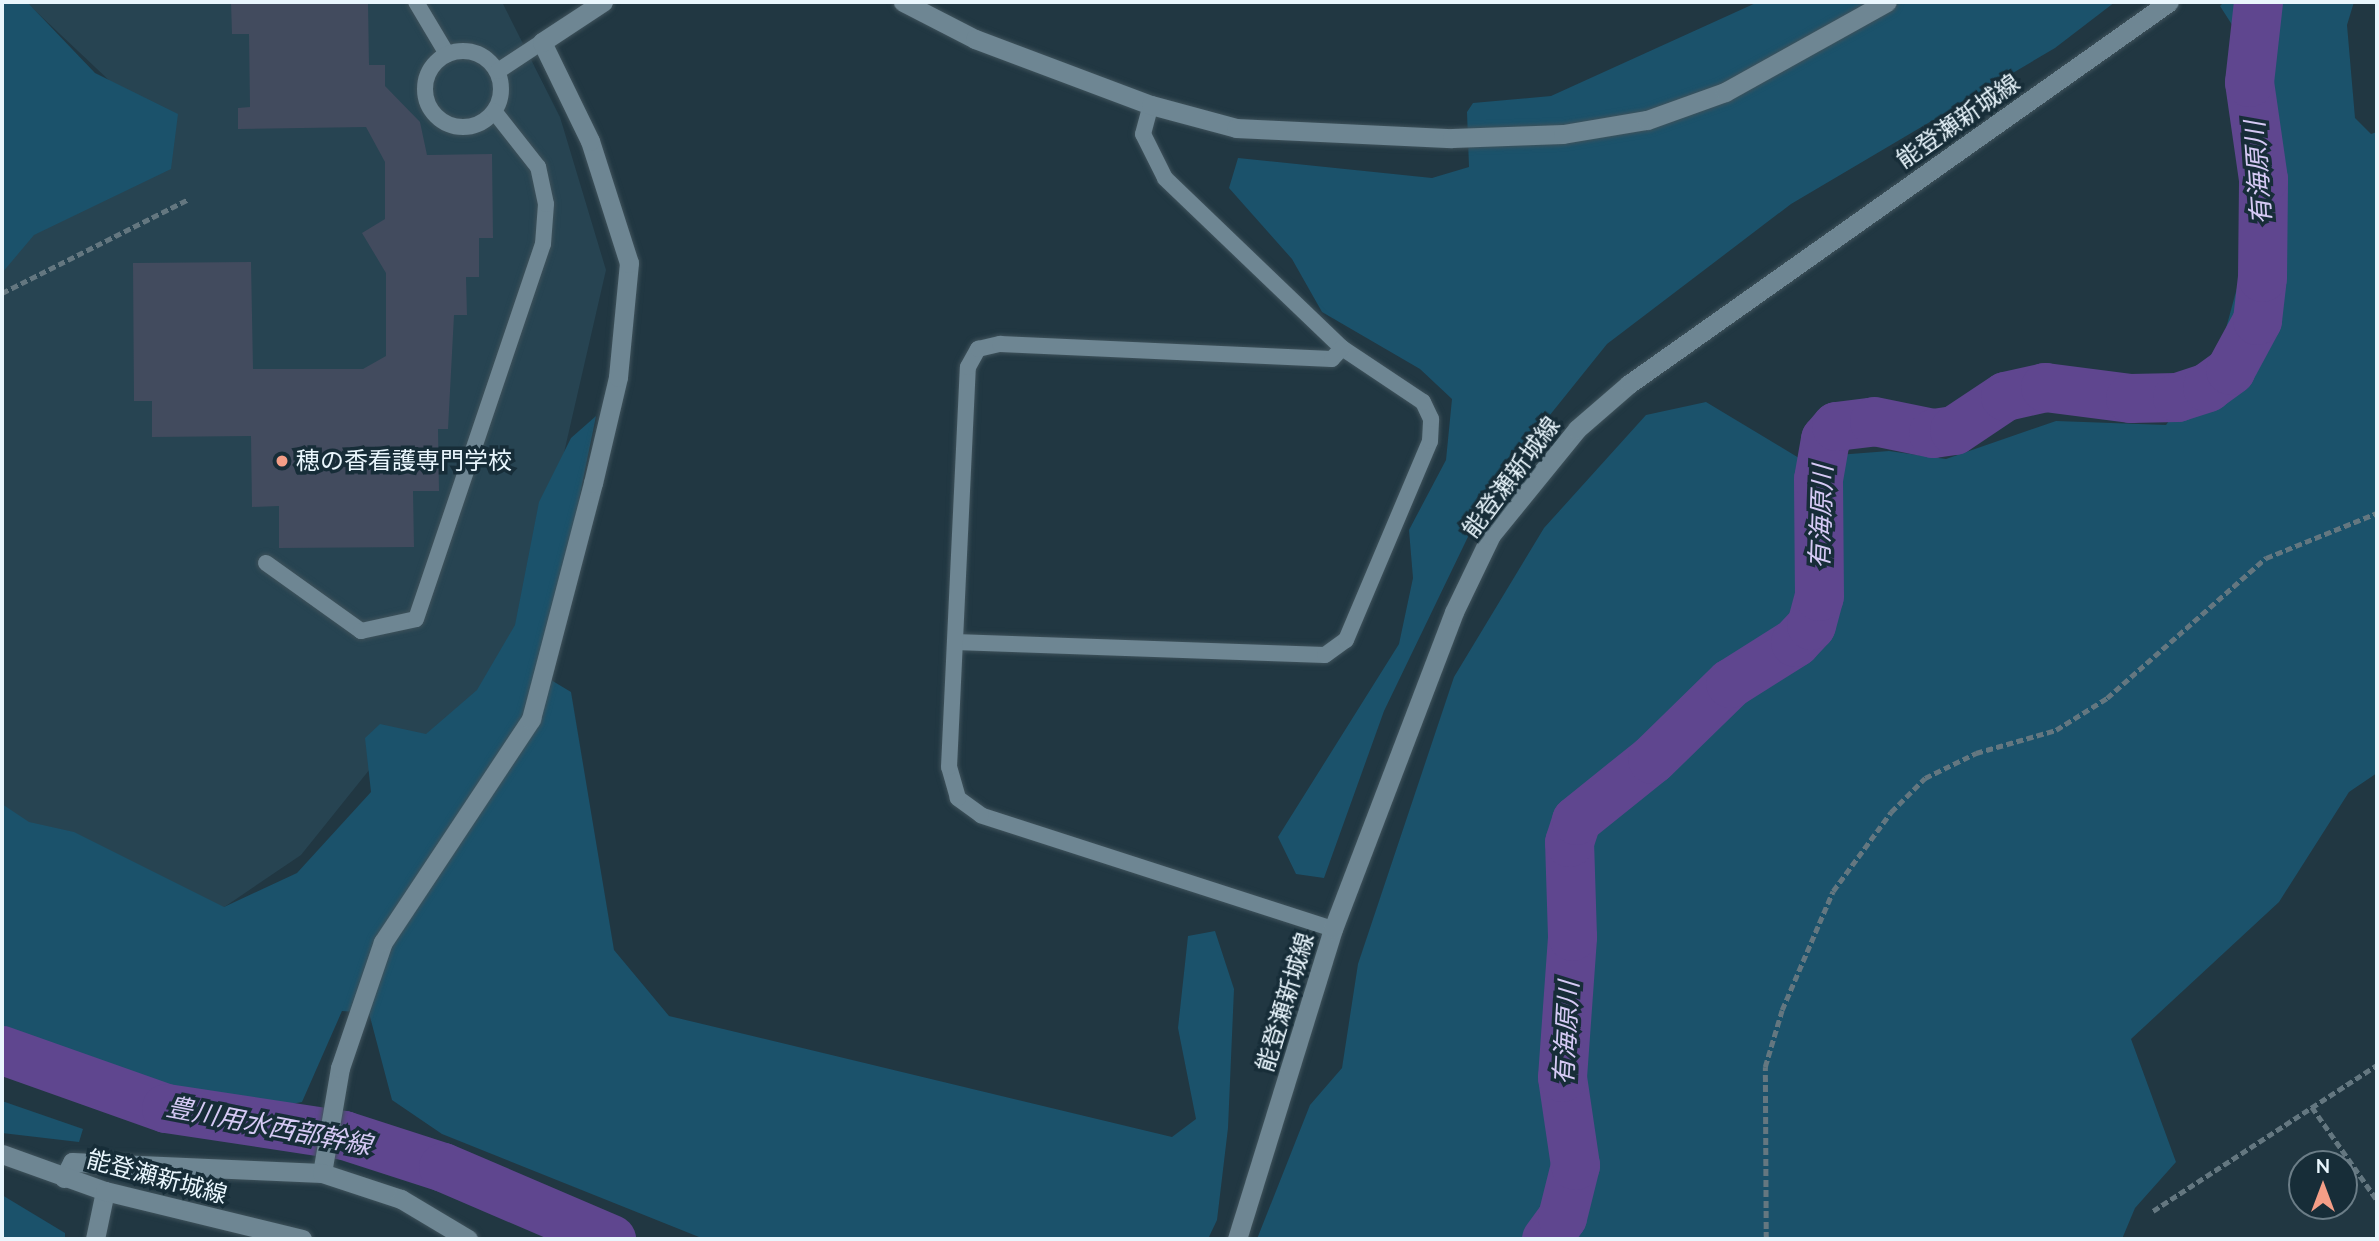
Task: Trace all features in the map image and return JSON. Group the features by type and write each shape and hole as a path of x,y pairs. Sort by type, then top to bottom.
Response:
{"street":[{"path":"323,1165 340,1068 383,942 531,719 618,377 629,263 590,141 542,42 603,2"},
{"path":"903,2 975,39 1151,106 1236,128 1325,136 1563,134 1647,120 1725,92 1887,2"},
{"name":"能登瀬新城線","path":"1237,1239 1333,929 1454,612 1492,535 1577,429 1629,384 2169,2"},
{"name":"能登瀬新城線","path":"2,1154 105,1191 302,1239"},
{"path":"64,1178 72,1162 323,1165 401,1199 468,1239"},
{"path":"95,1239 105,1191"}],"lane":[{"path":"416,2 447,54"},
{"path":"498,71 542,42"},
{"path":"470,51 498,71 501,86 494,111 472,126 459,127 435,116 427,105 425,81 447,54 470,51"},
{"path":"955,642 1325,655 1346,640 1430,441 1431,419 1423,402 1342,348 1166,178 1143,134 1151,106"},
{"path":"266,563 361,631 416,619 543,244 546,204 538,167 494,111"},
{"path":"1333,929 981,815 958,798 948,767 968,367 978,349 1000,344 1332,359 1342,348"}],"path":[{"path":"2,293 189,199"},
{"path":"1766,1239 1765,1067 1782,1010 1833,891 1891,812 1925,778 1976,753 2056,730 2107,698 2266,558 2377,513"},
{"path":"2153,1211 2377,1065"},
{"path":"2312,1107 2377,1200"}],"shaded area":[{"path":"2,2 27,2 95,73 178,114 171,169 34,235 2,273"},
{"name":"穂の香看護専門学校","path":"26,2 502,2 560,117 606,270 518,653 446,731 386,749 301,855 214,914 2,817 2,252 149,118"},
{"path":"1758,2 2115,2 2055,48 1791,204 1607,344 1492,487 1384,711 1324,878 1296,874 1278,837 1399,644 1413,578 1409,530 1446,460 1452,399 1420,369 1322,312 1292,259 1229,188 1238,158 1432,178 1469,167 1467,112 1473,103 1551,96"},
{"path":"2224,2 2354,2 2347,25 2355,118 2371,134 2377,132 2377,773 2349,792 2279,902 2131,1039 2176,1162 2135,1208 2122,1239 1257,1239 1310,1105 1342,1068 1358,964 1454,677 1544,528 1646,415 1706,402 1799,458 1889,451 1946,459 2056,421 2166,425 2219,354 2250,240 2258,136 2252,56 2220,6"},
{"path":"596,416 571,539 536,671 571,692 614,950 669,1016 1172,1137 1196,1119 1178,1028 1188,936 1215,931 1234,989 1228,1128 1217,1220 1208,1239 704,1239 442,1134 392,1100 369,1013 342,1011 302,1102 264,1109 104,1072 2,1028 2,804 29,822 74,832 224,907 297,873 371,792 365,738 380,724 426,734 477,690 515,625 539,502 571,438"},
{"path":"2,1101 83,1129 79,1142 2,1133"},
{"path":"2,1195 65,1233 65,1239 2,1239"}],"building":[{"path":"231,2 368,2 369,65 385,65 385,86 420,122 427,155 492,154 493,238 479,238 479,277 466,277 467,315 454,315 448,429 438,429 439,491 413,491 414,547 279,548 279,506 252,507 251,436 152,437 152,401 134,401 133,263 251,262 253,369 363,369 386,356 386,273 362,233 385,219 385,162 366,127 238,129 238,108 250,107 249,34 232,34"}],"waterway":[{"name":"有海原川","path":"1546,1239 1562,1217 1575,1165 1562,1077 1572,936 1569,842 1576,820 1652,759 1730,683 1795,642 1811,625 1819,596 1818,479 1825,439 1836,426 1874,421 1933,433 1954,430 2005,396 2045,387 2130,398 2177,397 2207,387 2230,370 2257,320 2262,277 2263,179 2249,82 2258,2"},
{"name":"豊川用水西部幹線","path":"2,1050 166,1108 344,1135 443,1167 611,1239"}],"place":[{"name":"穂の香看護専門学校","path":"282,461"}]}
